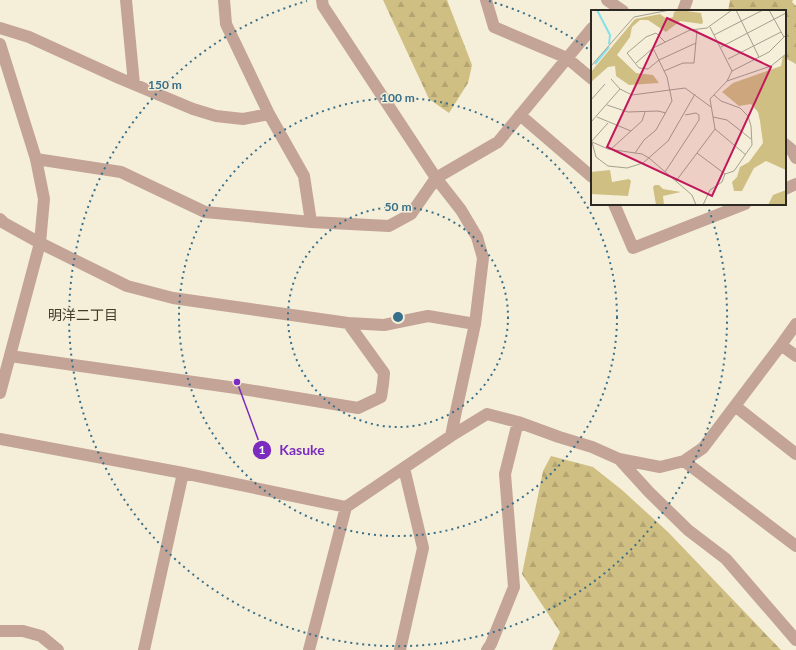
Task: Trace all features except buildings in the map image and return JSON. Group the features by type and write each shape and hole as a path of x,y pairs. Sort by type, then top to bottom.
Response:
{"street":[{"path":"126,0 134,84"},
{"path":"224,0 226,24 269,114 304,176 311,222"},
{"path":"322,0 323,6 436,178 461,210 477,237 483,258 475,324 454,416 451,436"},
{"path":"486,0 494,27 567,58 591,78"},
{"path":"683,10 687,0"},
{"path":"608,5 620,10"},
{"path":"0,28 29,37 193,109 216,116 243,119 269,114"},
{"path":"36,159 121,172 205,212 311,222 389,226 411,214 436,178 498,142 591,29"},
{"path":"0,44 36,159 44,199 40,243 0,392"},
{"path":"520,115 591,176"},
{"path":"786,145 791,149 796,158"},
{"path":"786,189 796,184"},
{"path":"614,205 632,248 741,205"},
{"path":"0,219 4,223 40,243 127,286 173,298 348,323 384,325 428,316 475,324"},
{"path":"10,356 236,388 358,408 381,397 384,384 384,373 348,323"},
{"path":"309,650 346,507 451,436 487,414 518,422 558,437 592,447 619,459 660,467 684,461 703,448 796,324"},
{"path":"781,345 796,356"},
{"path":"735,406 796,454"},
{"path":"487,650 491,644 514,588 505,474 518,422"},
{"path":"0,439 183,473 346,507"},
{"path":"619,459 649,492 688,530 726,559 796,640"},
{"path":"684,461 796,546"},
{"path":"400,650 423,548 404,468"},
{"path":"144,650 183,473"},
{"path":"0,632 23,631 41,636 58,650"}],"green space":[{"path":"383,0 447,0 472,65 468,83 449,113 429,99"},
{"path":"730,0 793,0 792,2 796,6 796,64 786,59 786,10 728,10"},
{"path":"551,456 593,467 622,490 668,532 781,650 552,650 560,632 522,574 543,471"}],"place":[{"name":"Kasuke","path":"237,382"}],"district":[{"name":"明洋二丁目","path":"83,314"}]}
